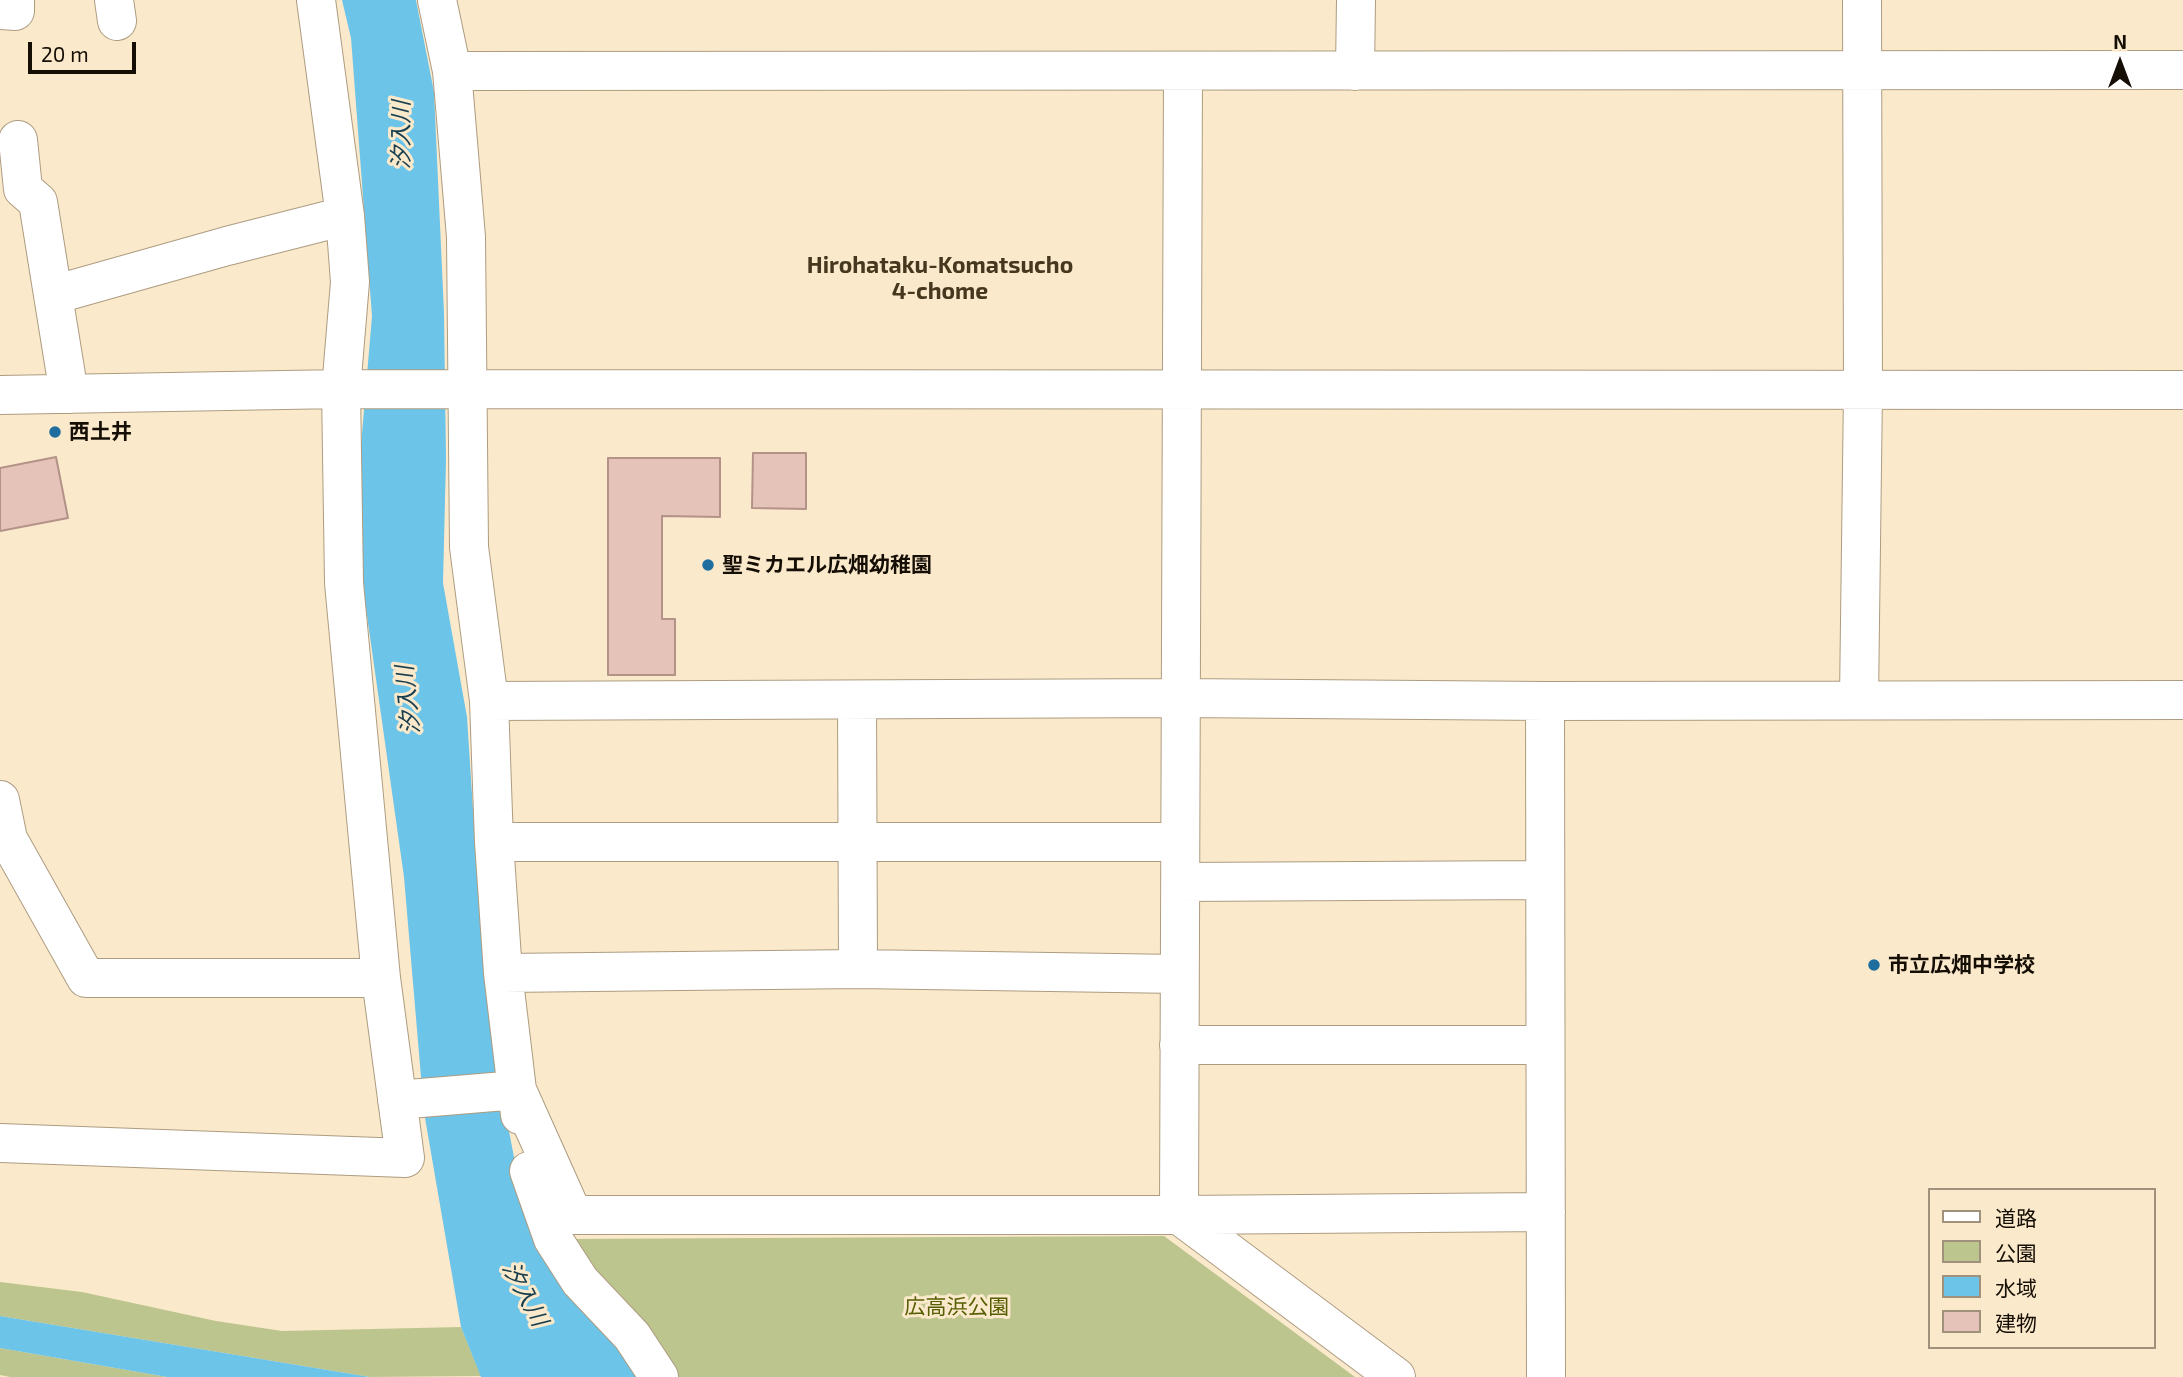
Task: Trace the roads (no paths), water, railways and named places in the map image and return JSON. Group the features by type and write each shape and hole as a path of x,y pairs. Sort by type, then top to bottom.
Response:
{"street":[{"path":"0,10 15,11 15,0"},
{"path":"0,1143 405,1158 381,978 344,583 341,389 350,282 345,216 316,0"},
{"path":"437,0 452,71 466,237 469,547 489,701 494,842 503,973 529,1170 553,1239 580,1281 632,1336 659,1377"},
{"path":"1355,71 1356,0"},
{"path":"1859,699 1863,390 1862,0"},
{"path":"452,71 2183,70"},
{"path":"1179,1215 1183,72"},
{"path":"18,140 23,189 37,202 69,394"},
{"path":"53,295 345,216"},
{"path":"0,395 341,389 2183,390"},
{"path":"489,701 1180,698 1545,701 2183,700"},
{"path":"857,700 858,969"},
{"path":"1545,701 1546,1377"},
{"path":"0,800 8,839 86,978 381,978"},
{"path":"494,842 1180,842"},
{"path":"1180,882 1545,880"},
{"path":"503,973 858,969 1180,974"},
{"path":"1180,1045 1545,1045"},
{"path":"397,1100 517,1090"},
{"path":"517,1090 573,1215 1546,1212"},
{"path":"1179,1215 1396,1377"}],"water":[{"name":"汐入川","path":"342,0 416,0 434,92 444,313 446,459 443,583 467,717 479,903 509,1131 526,1220 560,1280 642,1377 481,1377 461,1327 424,1112 404,877 360,566 360,457 372,316 351,38"},
{"path":"0,1316 370,1377 167,1377 0,1348"}],"place":[{"name":"西土井","path":"55,432"},
{"name":"聖ミカエル広畑幼稚園","path":"708,565"},
{"name":"市立広畑中学校","path":"1874,965"}],"district":[{"name":"Hirohataku-Komatsucho 4-chome","path":"940,278"}],"park label":[{"name":"広高浜公園","path":"957,1307"}]}
